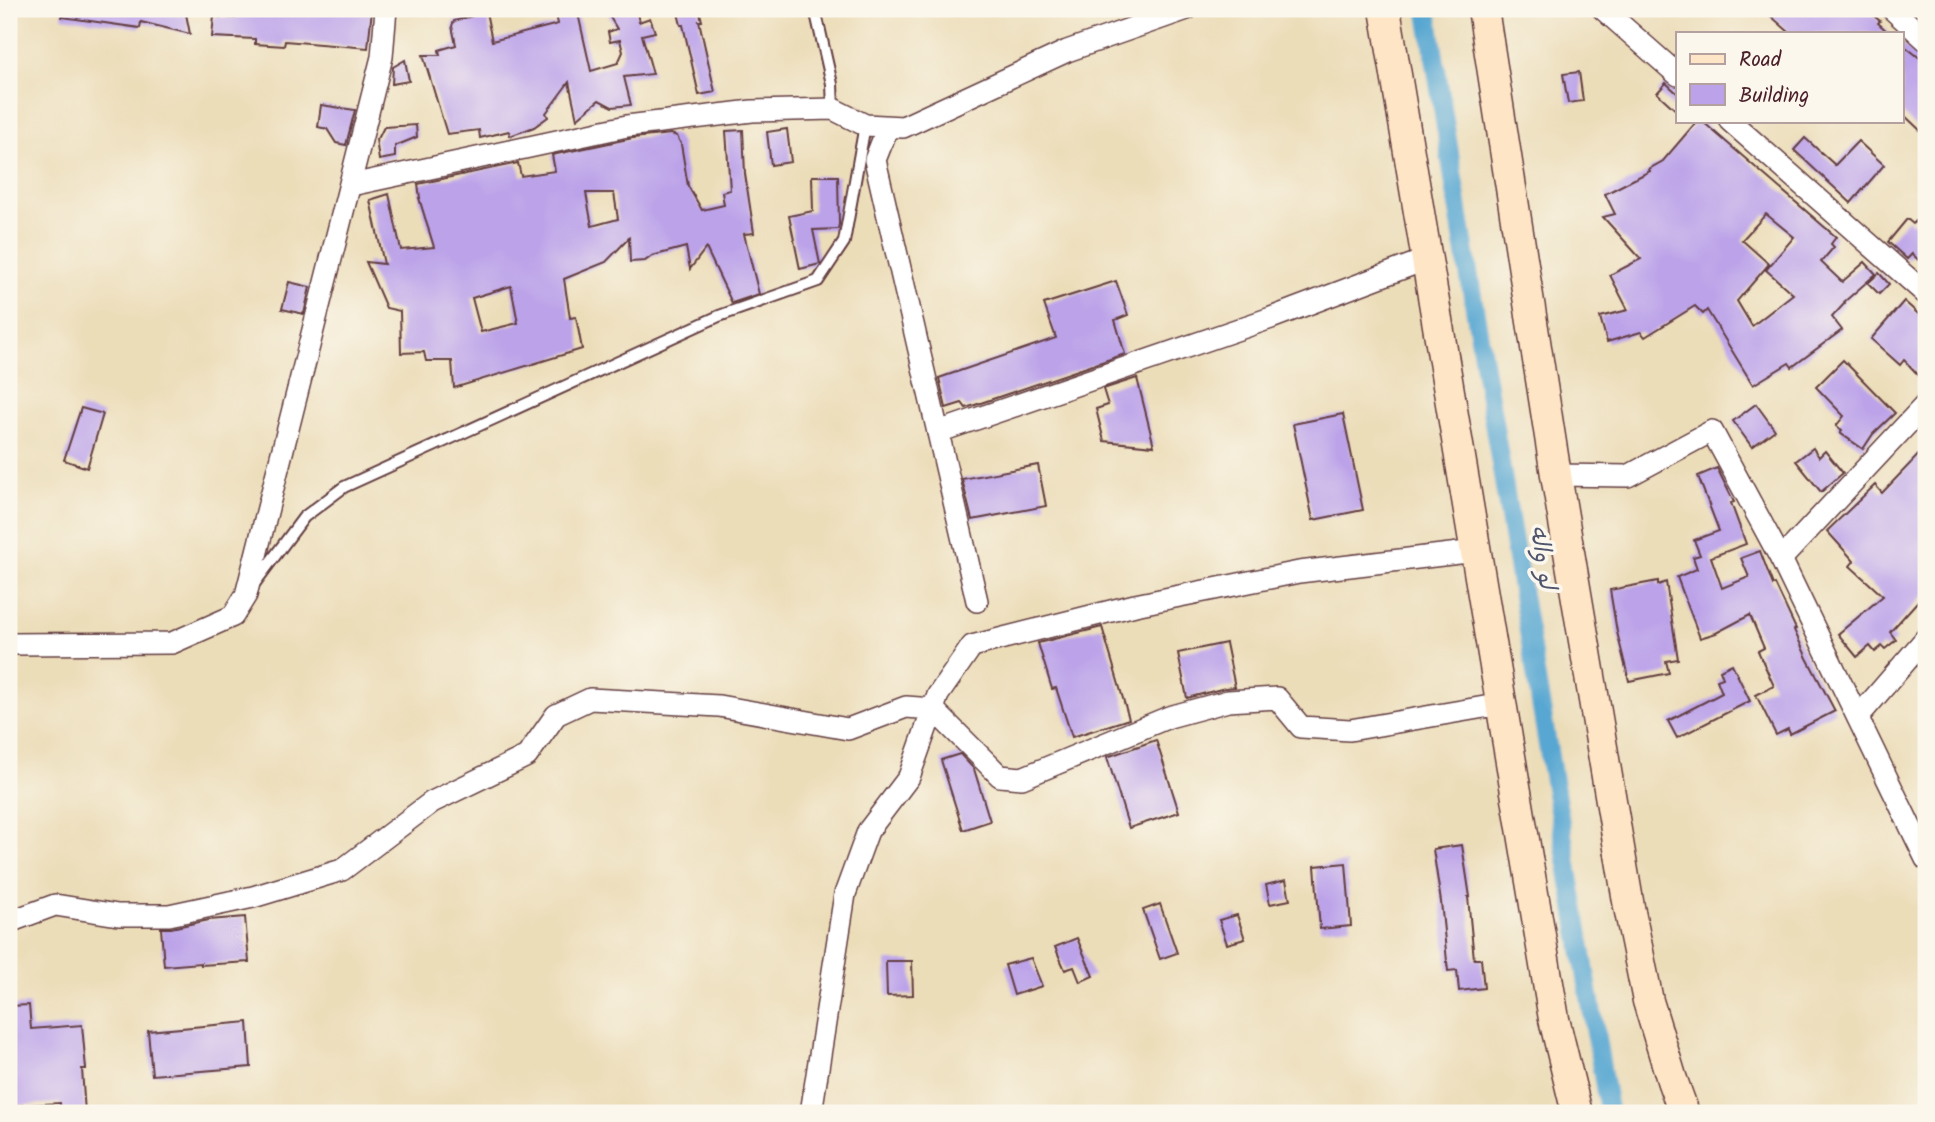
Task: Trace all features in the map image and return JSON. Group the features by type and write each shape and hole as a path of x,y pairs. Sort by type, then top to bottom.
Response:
{"street":[{"path":"9,644 172,643 233,616 246,595 382,57 386,9"},
{"path":"351,185 627,125 752,111 833,109 865,125 903,128 1067,51 1187,9"},
{"path":"1385,9 1554,1019 1577,1113"},
{"path":"1483,9 1556,474 1629,907 1648,1001 1684,1113"},
{"path":"1603,9 1676,73"},
{"path":"1892,9 1926,40"},
{"path":"1731,122 1926,295"},
{"path":"888,127 875,160 977,601"},
{"path":"938,432 1271,318 1427,259"},
{"path":"1781,559 1926,404"},
{"path":"1556,474 1628,476 1712,431 1781,559 1926,859"},
{"path":"811,1113 845,894 868,831 909,777 938,695 972,646 1135,605 1299,572 1476,551"},
{"path":"1858,717 1926,638"},
{"path":"9,922 55,905 118,915 169,915 253,897 342,870 432,802 527,756 556,715 590,699 719,706 848,730 906,707 933,709 1000,776 1022,778 1169,717 1228,701 1277,698 1301,727 1350,730 1502,704"}],"lane":[{"path":"815,9 832,84 833,109"},
{"path":"246,595 304,517 344,487 719,316 818,281 844,242 865,125"}],"building":[{"path":"63,9 185,9 190,34 141,22 140,28 62,17"},
{"path":"236,9 372,9 368,48 285,41 284,46 255,44 255,39 212,37 214,16 235,18"},
{"path":"577,9 591,71 618,63 623,52 620,40 610,42 608,32 617,29 605,9 636,9 639,22 650,18 655,32 642,35 653,74 624,77 631,105 612,107 599,100 577,119 569,82 546,113 548,117 534,127 510,136 509,131 480,138 479,130 447,134 423,55 440,55 439,50 456,45 452,26 454,21 486,12 492,41 558,24 556,14"},
{"path":"677,9 699,9 702,21 699,21 715,92 699,95"},
{"path":"1763,9 1866,9 1888,32 1789,32"},
{"path":"1904,46 1921,59 1926,67 1926,136 1904,115"},
{"path":"405,60 409,81 392,84 393,67"},
{"path":"1579,72 1583,101 1568,103 1563,74"},
{"path":"1666,83 1676,92 1676,110 1657,93"},
{"path":"321,105 355,110 346,145 336,143 327,129 318,127"},
{"path":"1696,122 1703,122 1836,237 1831,244 1834,247 1821,262 1842,282 1865,262 1876,274 1844,302 1832,317 1842,330 1792,367 1789,363 1753,385 1707,310 1703,314 1695,306 1645,337 1641,332 1607,342 1600,317 1628,310 1610,275 1641,259 1603,217 1615,214 1605,194 1650,171 1649,169 1663,161","holes":["1766,214 1794,237 1766,270 1793,294 1752,326 1737,301 1769,264 1742,240"]},
{"path":"416,125 417,137 395,146 395,157 379,160 376,139 384,127"},
{"path":"787,129 791,162 771,165 767,132"},
{"path":"743,130 745,174 754,233 744,234 759,294 732,303 706,248 690,269 686,247 652,256 645,261 630,262 629,238 606,262 564,279 570,318 576,317 582,349 454,388 452,361 426,361 424,352 401,353 400,311 386,308 366,262 384,264 370,200 389,194 401,250 434,247 419,198 418,184 518,163 521,176 555,171 552,155 633,138 671,134 677,136 681,144 688,186 702,210 724,205 722,192 730,190 726,131","holes":["586,193 614,193 618,219 592,226","511,286 518,323 481,332 472,298"]},
{"path":"1805,138 1835,165 1858,141 1884,165 1851,203 1794,150"},
{"path":"812,176 838,176 839,224 838,229 813,230 820,264 800,269 789,216 813,211"},
{"path":"1926,211 1926,267 1912,254 1907,259 1888,242 1907,219 1913,224"},
{"path":"1879,273 1889,284 1879,294 1868,283"},
{"path":"1116,281 1128,315 1115,320 1125,354 966,408 962,403 946,408 939,378 1056,338 1044,304"},
{"path":"289,282 310,287 304,314 282,309"},
{"path":"1904,301 1926,321 1926,383 1904,360 1900,365 1871,339"},
{"path":"1843,360 1895,413 1873,434 1863,449 1840,433 1842,431 1836,426 1844,416 1816,387"},
{"path":"1137,378 1154,446 1104,441 1096,409 1108,405 1103,389"},
{"path":"1756,404 1775,430 1752,447 1733,421"},
{"path":"81,408 103,414 87,468 64,460"},
{"path":"1343,414 1363,510 1313,520 1293,424"},
{"path":"1926,447 1926,592 1890,632 1896,640 1885,649 1882,646 1875,652 1870,646 1857,657 1838,634 1883,596 1850,566 1854,561 1827,531 1875,485 1882,493"},
{"path":"1813,448 1819,457 1825,451 1843,473 1821,492 1796,461"},
{"path":"1038,465 1046,506 972,520 962,479"},
{"path":"1717,468 1734,502 1731,503 1746,544 1711,557 1722,588 1749,577 1741,558 1760,551 1807,658 1835,711 1790,734 1788,729 1776,735 1756,695 1774,686 1758,651 1764,648 1750,615 1716,633 1700,638 1677,577 1697,569 1693,557 1700,555 1694,540 1719,531 1698,476"},
{"path":"1658,581 1658,585 1666,582 1678,659 1666,661 1669,673 1629,681 1610,590"},
{"path":"1102,627 1129,719 1072,737 1056,688 1052,689 1038,643"},
{"path":"1226,643 1235,687 1187,698 1178,653"},
{"path":"1732,664 1750,701 1677,738 1668,721 1722,693 1717,680 1723,678 1720,670"},
{"path":"1156,740 1179,812 1129,828 1107,757"},
{"path":"960,754 974,769 990,821 963,830 941,760"},
{"path":"1462,845 1470,897 1474,959 1481,959 1484,988 1459,991 1457,970 1448,971 1433,849"},
{"path":"1346,863 1351,926 1320,929 1315,866"},
{"path":"1286,880 1290,900 1270,904 1266,885"},
{"path":"1160,904 1177,953 1160,959 1143,910"},
{"path":"1237,915 1245,939 1227,944 1219,920"},
{"path":"245,917 249,962 164,966 161,928"},
{"path":"1077,938 1093,976 1080,982 1074,967 1065,970 1055,947"},
{"path":"1031,958 1042,986 1014,995 1005,965"},
{"path":"886,961 912,961 913,995 887,996"},
{"path":"29,1005 31,1029 82,1025 86,1069 82,1069 85,1113 61,1113 60,1103 9,1106 9,1006"},
{"path":"248,1022 251,1067 152,1075 148,1031"}],"waterway":[{"name":"لو واله","path":"1427,9 1609,1113"}]}
